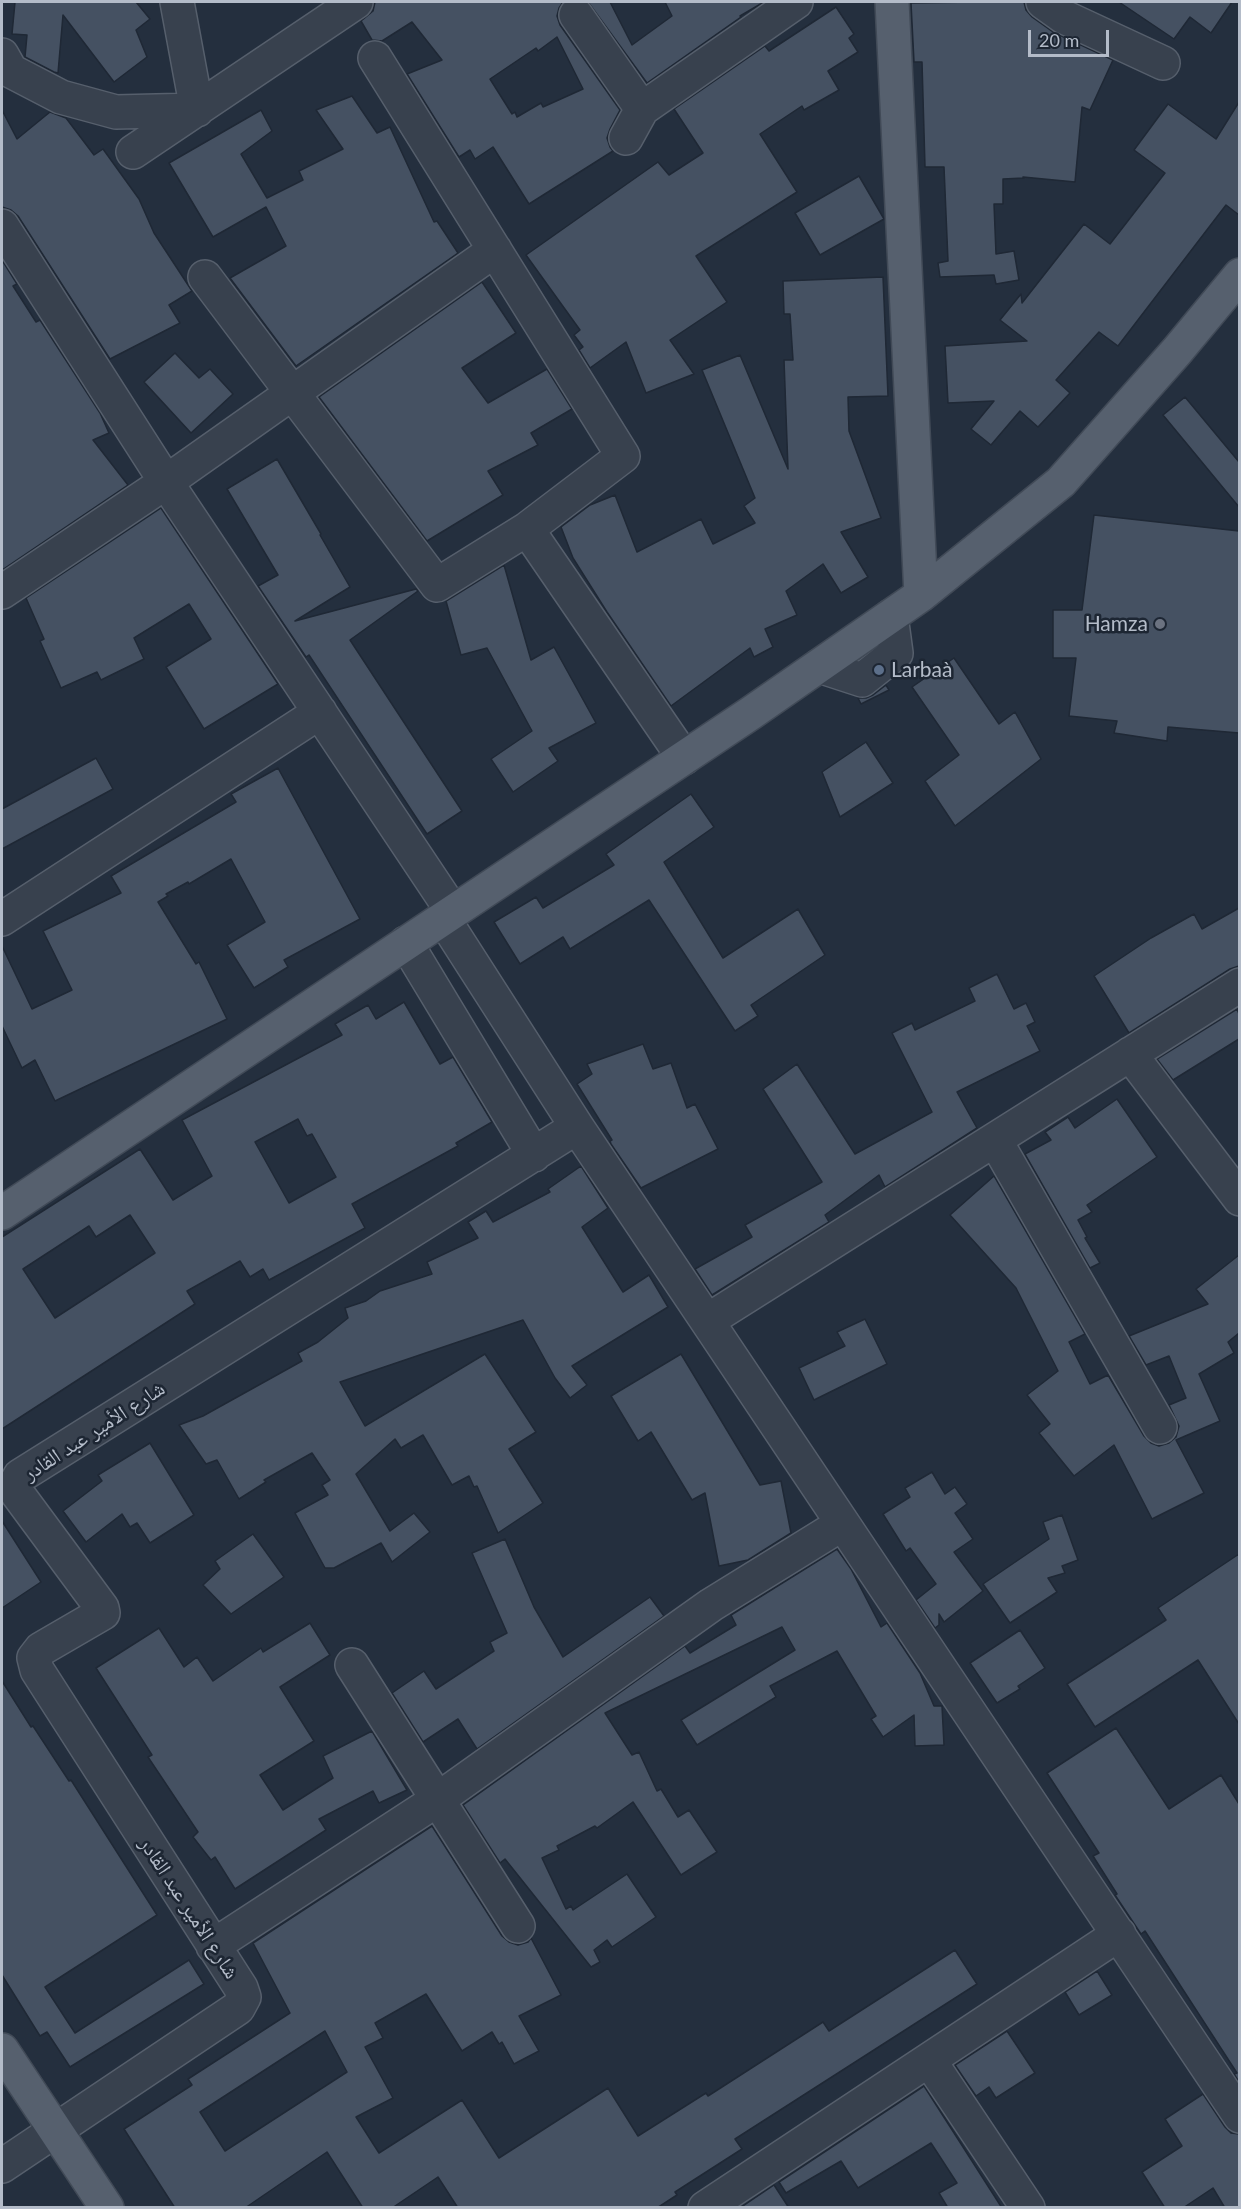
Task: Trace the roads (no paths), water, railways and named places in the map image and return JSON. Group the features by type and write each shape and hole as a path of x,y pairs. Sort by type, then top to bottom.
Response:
{"main road":[{"path":"892,2 921,595"},
{"path":"2,1212 684,758 921,595 1061,482 1177,351 1239,275"},
{"path":"2,2050 107,2208"}],"street":[{"path":"177,2 197,110"},
{"path":"133,152 356,2"},
{"path":"626,138 642,109 796,2"},
{"path":"1043,2 1064,17 1162,63"},
{"path":"576,15 642,109"},
{"path":"2,55 11,70 61,97 116,112 197,110"},
{"path":"205,277 438,585 527,529 623,456 375,58"},
{"path":"2,226 166,482 320,712 448,915 577,1127 1239,2116"},
{"path":"2,592 166,482 495,250"},
{"path":"527,529 684,758"},
{"path":"2,919 320,712"},
{"path":"406,944 534,1155"},
{"path":"707,1321 1130,1054 1237,991"},
{"path":"1130,1054 1239,1198"},
{"name":"شارع الأمير عبد القادر","path":"2,2166 54,2129 238,2008 244,1997 241,1988 38,1670 34,1658 41,1649 103,1613 102,1608 16,1493 16,1483 20,1476 577,1127"},
{"path":"995,1140 1160,1427"},
{"path":"213,1946 438,1800 711,1605 842,1524"},
{"path":"352,1665 518,1926"},
{"path":"705,2208 1119,1934"},
{"path":"929,2060 1028,2208"}],"place":[{"name":"Hamza","path":"1160,624"},
{"name":"Larbaà","path":"879,670"}]}
